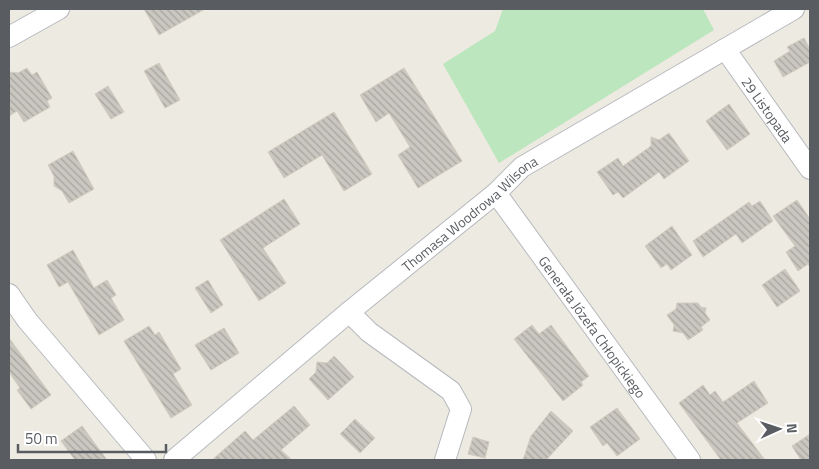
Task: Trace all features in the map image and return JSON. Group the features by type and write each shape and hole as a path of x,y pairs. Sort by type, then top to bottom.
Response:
{"street":[{"path":"9,37 59,9"},
{"name":"Thomasa Woodrowa Wilsona","path":"174,460 349,312 496,193 522,167 794,9"},
{"name":"29 Listopada","path":"724,49 810,169"},
{"name":"Generała Józefa Chłopickiego","path":"496,193 690,460"},
{"path":"9,294 39,335 146,460"},
{"path":"349,312 369,332 451,391 461,409 445,460"}],"green space":[{"path":"503,9 703,9 714,30 499,163 443,64 495,31"}],"building":[{"path":"144,9 205,9 159,35"},
{"path":"804,38 810,49 810,62 783,77 774,61 790,51 787,47"},
{"path":"159,63 180,100 165,108 144,71"},
{"path":"27,68 32,75 37,72 52,98 47,101 50,107 24,122 17,111 9,116 9,72 18,73"},
{"path":"404,68 462,161 418,188 398,155 410,147 389,113 376,122 360,95"},
{"path":"108,86 124,112 111,119 95,94"},
{"path":"729,104 750,134 727,150 706,121"},
{"path":"334,112 372,174 344,191 322,155 284,178 268,152"},
{"path":"669,133 689,161 664,179 659,172 623,198 618,192 613,195 597,172 618,158 623,166 651,146 651,137 659,140"},
{"path":"73,151 94,189 69,203 62,191 54,186 54,176 48,165"},
{"path":"284,199 300,224 263,248 286,283 259,301 220,240"},
{"path":"797,200 810,219 810,267 808,264 798,271 786,252 795,246 773,216"},
{"path":"760,201 773,221 742,243 736,234 703,257 693,241 749,202 752,206"},
{"path":"672,226 692,255 671,270 667,264 661,268 645,246"},
{"path":"73,250 94,288 107,280 116,295 111,298 124,320 99,335 68,282 59,287 47,265"},
{"path":"785,269 800,291 777,307 762,285"},
{"path":"208,280 223,305 211,313 195,288"},
{"path":"677,303 698,303 701,307 706,308 705,313 710,320 701,327 703,330 688,340 683,333 673,331 674,325 667,315 676,309"},
{"path":"532,325 539,334 551,325 589,376 581,382 583,385 563,401 514,339"},
{"path":"149,326 155,335 159,332 181,369 173,374 192,405 171,418 124,341"},
{"path":"224,328 239,353 211,370 195,345"},
{"path":"9,338 51,395 31,409 17,390 20,388 9,372"},
{"path":"334,356 354,377 328,400 309,379 316,372 317,362 327,363"},
{"path":"754,381 768,403 737,423 765,460 721,460 679,403 703,385 710,395 715,391 723,402"},
{"path":"294,406 310,425 281,450 292,460 212,460 245,431 253,440"},
{"path":"617,408 640,439 617,456 607,443 603,446 590,427"},
{"path":"551,411 573,431 546,460 523,460 531,436"},
{"path":"355,419 375,438 360,453 340,434"},
{"path":"82,426 107,460 75,460 61,441"},
{"path":"810,434 810,460 801,460 792,446"},
{"path":"473,437 489,442 485,458 468,454"}]}
